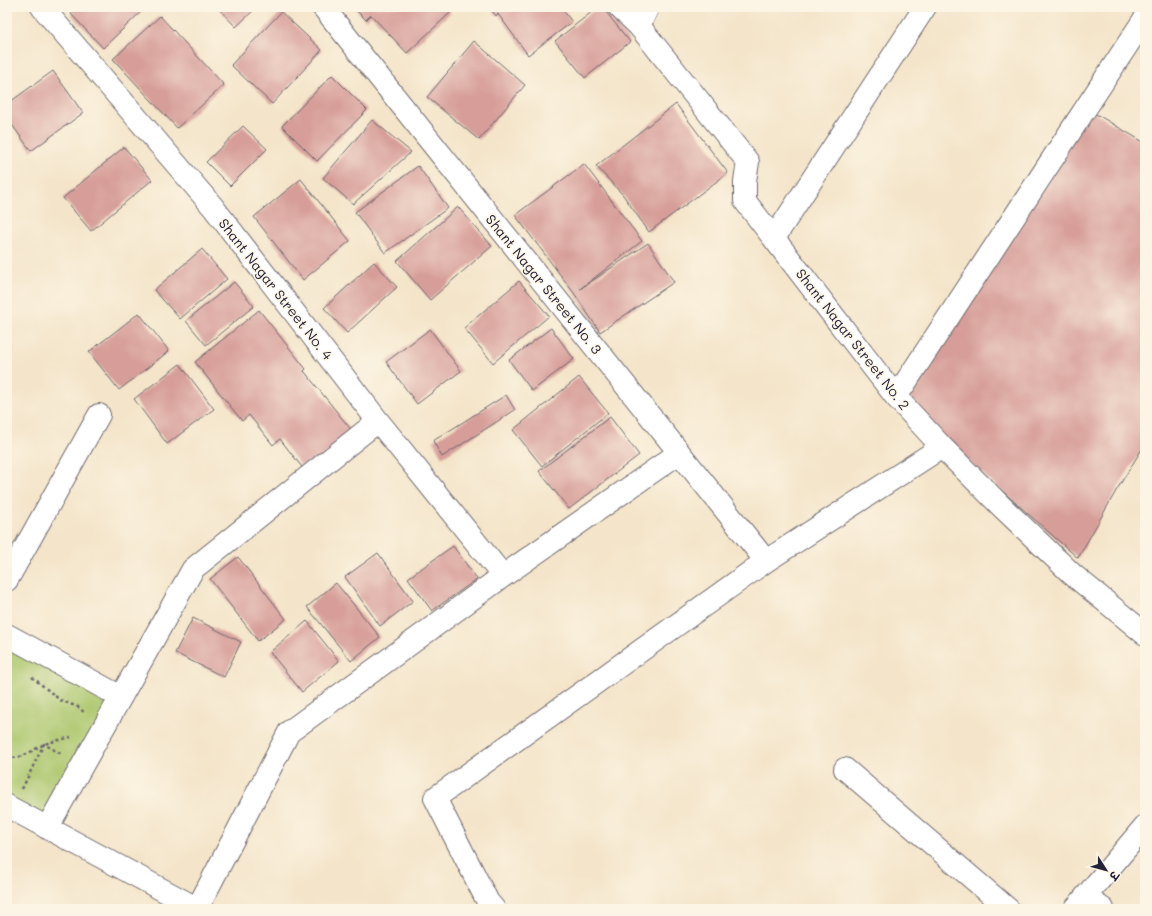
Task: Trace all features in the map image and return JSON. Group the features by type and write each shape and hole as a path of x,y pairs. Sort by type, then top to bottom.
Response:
{"street":[{"name":"Shant Nagar Street No. 4","path":"42,7 213,207 378,421 503,576"},
{"name":"Shant Nagar Street No. 3","path":"323,7 766,561"},
{"name":"Shant Nagar Street No. 2","path":"619,7 639,26 748,162 745,181 746,201 896,397 942,447 1072,574 1145,634"},
{"path":"639,26 648,7"},
{"path":"774,238 925,7"},
{"path":"896,397 1145,18"},
{"path":"7,580 99,415"},
{"path":"47,828 193,569 378,421"},
{"path":"494,909 488,902 435,798 766,561 942,447"},
{"path":"10,807 197,909 289,732 503,576 679,453"},
{"path":"7,635 121,697"},
{"path":"845,769 1008,909"},
{"path":"1088,905 1145,826"}],"path":[{"path":"27,674 33,677 60,700 78,707 85,713 85,718"},
{"path":"7,757 13,759 28,754 44,744 77,735"},
{"path":"10,807 44,744"}],"green space":[{"path":"7,635 121,697 47,828 7,806"}],"building":[{"path":"79,7 146,7 103,48 71,14"},
{"path":"217,7 257,7 236,27"},
{"path":"353,7 379,7 376,10 380,7 446,7 451,12 407,53 371,15 366,20"},
{"path":"489,7 561,7 572,22 528,55 498,14 496,16"},
{"path":"598,7 602,7 630,42 585,78 555,41"},
{"path":"281,12 322,50 272,104 231,65"},
{"path":"160,16 224,85 177,128 113,59"},
{"path":"474,41 525,85 479,140 427,97"},
{"path":"53,71 83,113 31,151 7,118 7,104"},
{"path":"332,75 367,110 317,161 282,126"},
{"path":"676,104 728,173 649,232 623,195 596,166"},
{"path":"1086,108 1145,143 1145,444 1078,558 896,397"},
{"path":"372,120 411,152 353,204 323,178"},
{"path":"243,126 267,149 230,186 206,162"},
{"path":"124,147 152,180 91,231 63,198"},
{"path":"584,164 642,241 580,289 648,243 674,282 600,332 574,293 515,215"},
{"path":"418,166 448,208 385,253 355,212"},
{"path":"301,179 350,241 303,280 254,217"},
{"path":"458,207 492,246 430,300 397,261"},
{"path":"202,249 227,279 180,319 154,290"},
{"path":"374,262 397,287 347,333 324,308"},
{"path":"519,281 549,316 493,363 464,328"},
{"path":"234,282 254,306 206,345 186,321"},
{"path":"259,310 306,369 304,371 353,432 305,471 280,439 273,445 249,415 242,421 195,362"},
{"path":"139,313 169,351 119,390 89,352"},
{"path":"551,328 574,359 532,391 509,360"},
{"path":"430,329 461,371 417,404 386,362"},
{"path":"180,364 214,409 167,444 134,399"},
{"path":"579,377 608,413 542,466 513,430"},
{"path":"506,395 515,410 442,457 433,441"},
{"path":"610,417 639,455 569,509 539,471"},
{"path":"453,546 477,579 432,611 408,578"},
{"path":"378,553 413,601 380,626 345,577"},
{"path":"238,557 286,619 258,641 210,579"},
{"path":"336,583 380,637 351,661 307,607"},
{"path":"193,618 241,642 224,677 175,653"},
{"path":"307,621 339,661 302,692 270,652"}]}
